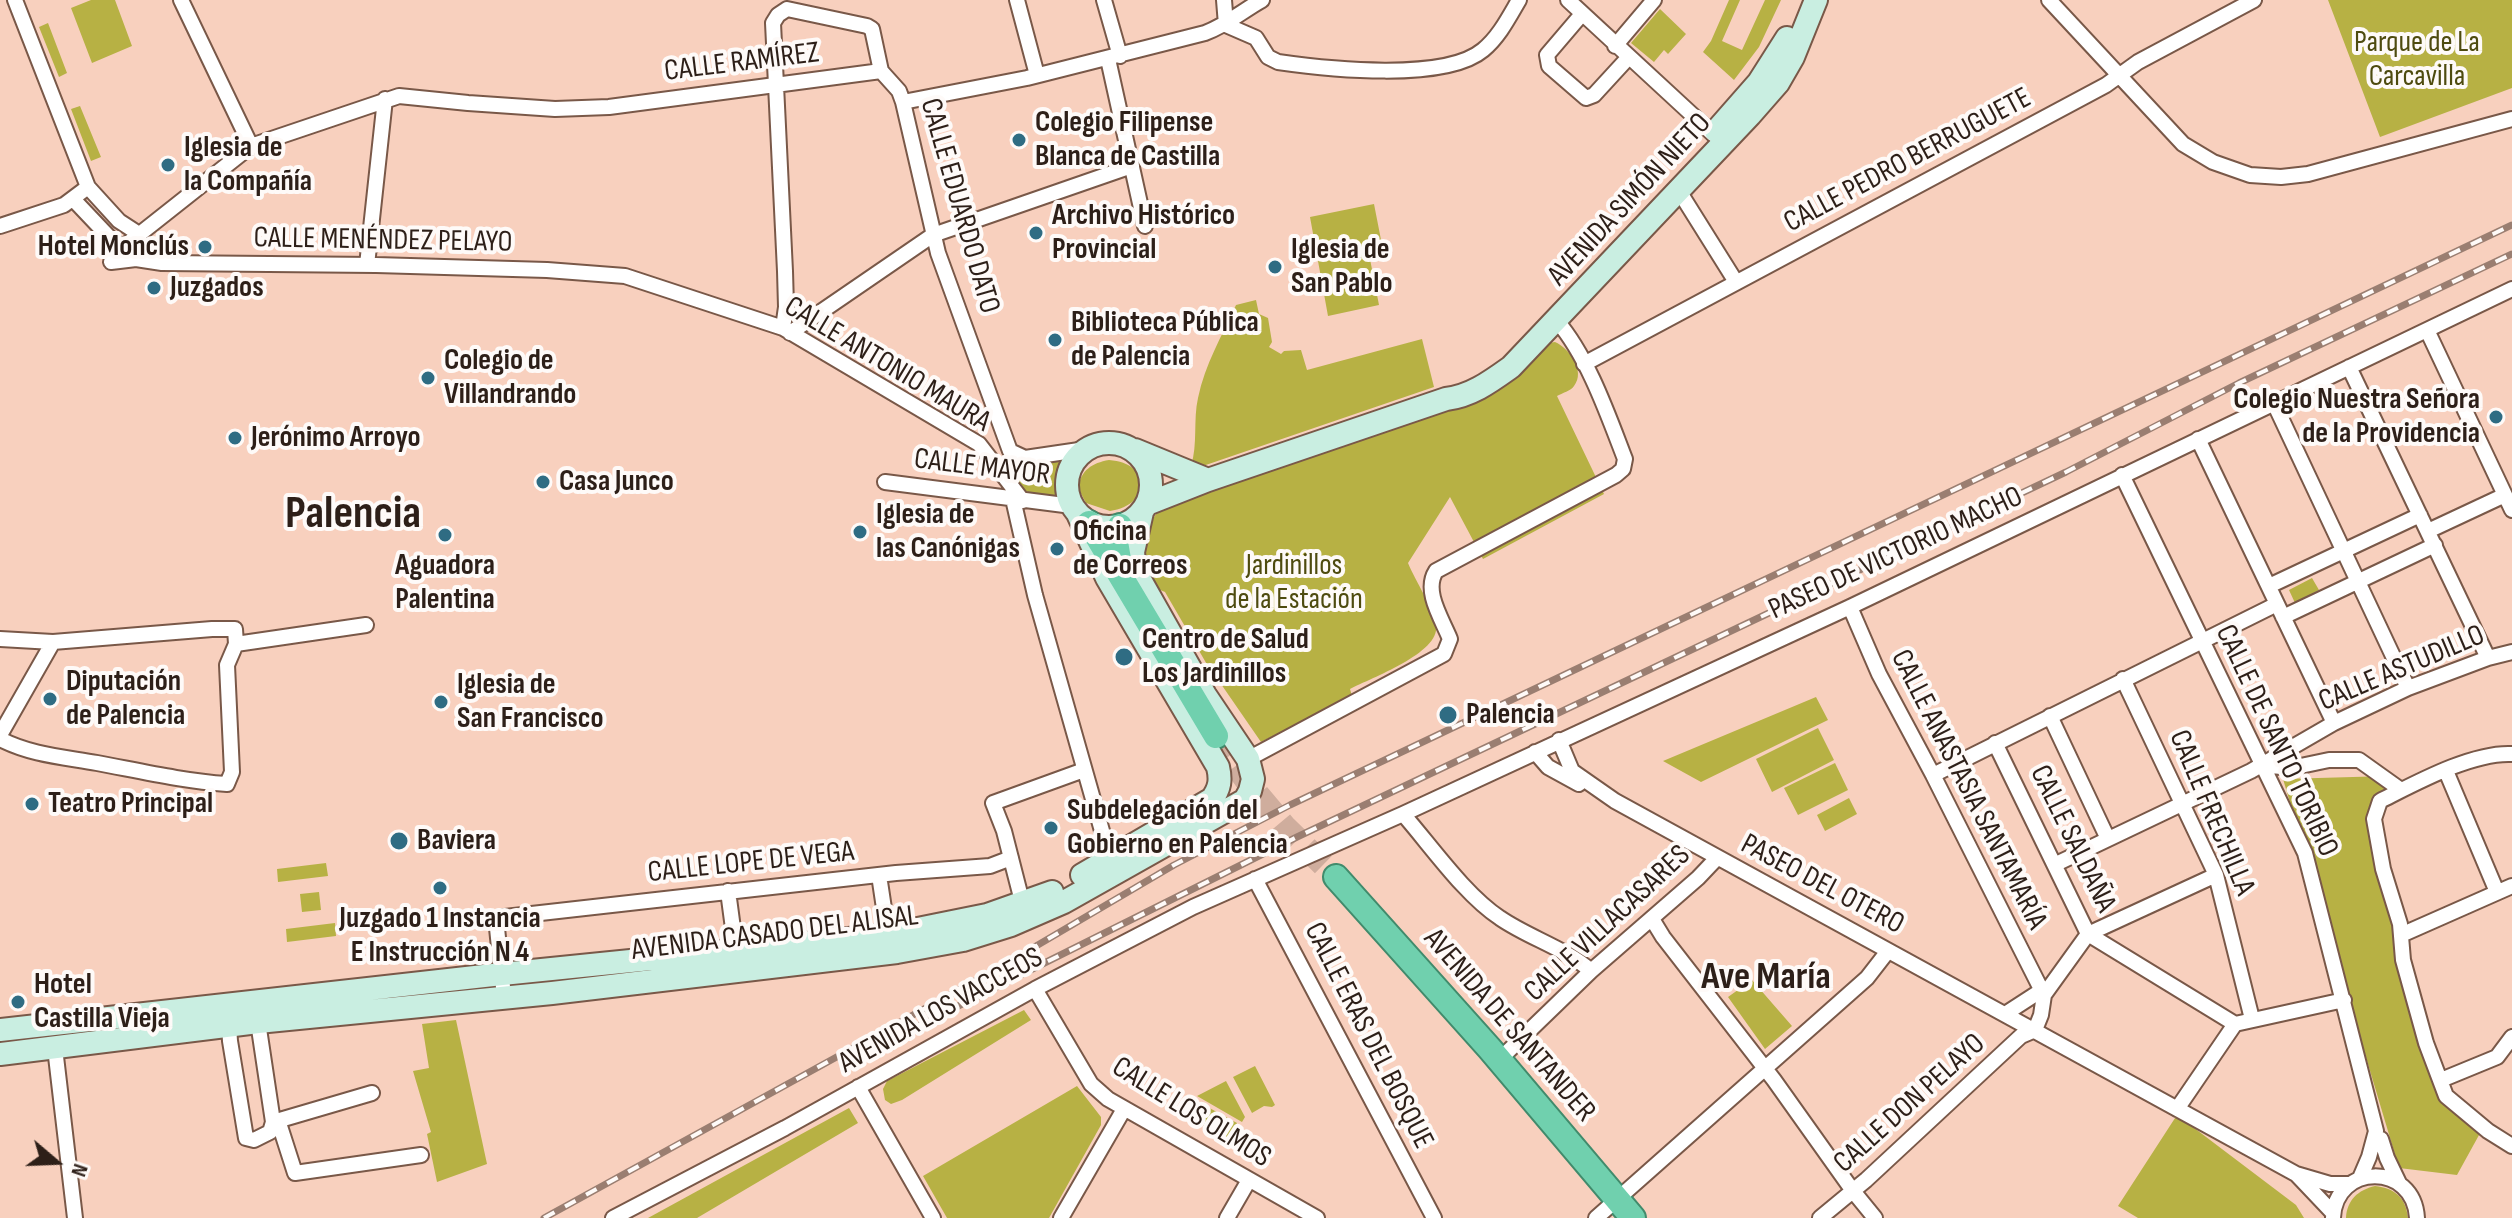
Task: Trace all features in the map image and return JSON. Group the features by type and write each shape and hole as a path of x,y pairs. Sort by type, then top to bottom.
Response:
{"highway":[{"path":"1079,514 1124,581 1216,736"},
{"path":"1120,526 1117,556 1124,581"},
{"name":"AVENIDA DE SANTANDER","path":"1336,877 1499,1060 1625,1209"}],"main road":[{"name":"AVENIDA SIMÓN NIETO","path":"1446,399 1499,360 1713,134 1759,82 1784,44 1806,0"},
{"name":"AVENIDA SIMÓN NIETO","path":"1144,508 1208,480 1446,399 1462,397 1511,367 1778,83 1793,57 1816,0"},
{"path":"1679,191 1680,176 1703,152 1713,134"},
{"path":"1633,219 1646,215 1665,192 1679,191"},
{"path":"1499,360 1515,354 1545,322 1557,321 1560,307 1585,281 1591,264"},
{"path":"1144,508 1132,521 1109,528 1079,514 1068,496 1068,475 1072,465 1086,449 1106,443 1127,447 1208,480"},
{"path":"1127,447 1142,459 1150,476 1150,495 1133,552 1135,571 1250,769"},
{"name":"AVENIDA CASADO DEL ALISAL","path":"0,1054 258,1022 897,952 963,940 1025,911 1051,892 1212,799 1219,790 1218,767 1107,578 1079,514"},
{"name":"AVENIDA CASADO DEL ALISAL","path":"0,1030 888,935 987,915 1025,911 1064,902 1245,800 1250,769"}],"street":[{"path":"15,0 88,187 119,221 144,231 145,253 152,262"},
{"path":"181,0 251,146"},
{"path":"1017,0 1037,75"},
{"path":"1104,0 1145,226"},
{"path":"1224,0 1226,25"},
{"path":"903,102 1037,75 1205,33 1226,25 1237,14 1262,0"},
{"path":"1226,25 1256,38 1268,57 1278,62 1387,72 1456,63 1481,52 1495,39 1519,0"},
{"path":"1568,0 1713,134"},
{"path":"1615,46 1654,0"},
{"path":"2049,0 2183,144 2213,162 2250,175 2281,177 2308,174 2510,120"},
{"name":"CALLE PEDRO BERRUGUETE","path":"1584,364 2106,85 2118,74 2254,0"},
{"path":"787,330 773,23 787,9 870,27 881,71"},
{"path":"1582,14 1547,55 1549,66 1586,98 1594,95 1628,58"},
{"name":"CALLE RAMÍREZ","path":"111,262 122,248 251,146 385,99 399,96 555,109 609,107 881,71"},
{"name":"CALLE EDUARDO DATO","path":"881,71 899,91 903,102 933,235 1010,451"},
{"path":"367,265 385,99"},
{"path":"787,330 933,235 1132,166"},
{"path":"0,226 64,205 88,187"},
{"path":"1679,191 1736,282"},
{"name":"CALLE MENÉNDEZ PELAYO","path":"73,199 109,237 136,259"},
{"path":"119,221 122,248"},
{"path":"109,237 111,262"},
{"name":"CALLE MENÉNDEZ PELAYO","path":"111,262 136,259 152,262 367,265 614,274"},
{"name":"CALLE ANTONIO MAURA","path":"614,274 787,330 979,444 1018,500"},
{"name":"PASEO DE VICTORIO MACHO","path":"1299,859 1850,607 2512,289"},
{"path":"1250,769 1444,654 1450,639 1430,588 1430,579 1436,571 1623,469 1625,459 1584,364 1569,334 1557,321"},
{"path":"2427,330 2512,510"},
{"path":"2349,367 2488,658"},
{"path":"2274,403 2408,688"},
{"path":"2198,439 2334,723"},
{"name":"CALLE ANTONIO MAURA","path":"1010,451 1025,458 1037,458 1086,449"},
{"name":"CALLE DE SANTO TORIBIO","path":"2122,475 2305,853 2376,1131 2369,1157 2354,1181 2341,1192 2333,1216"},
{"name":"CALLE MAYOR","path":"885,482 1018,500 1079,514"},
{"path":"2428,531 2505,495"},
{"path":"1018,500 1035,595 1110,859"},
{"path":"2269,586 2420,515"},
{"path":"1933,775 2201,641 2358,580 2435,545"},
{"name":"CALLE ANASTASIA SANTAMARÍA","path":"1850,607 1879,674 2043,992"},
{"path":"0,639 53,642 236,636 366,625"},
{"path":"53,642 0,737 19,749 45,755 146,774 227,784 232,772 227,665 236,636"},
{"name":"CALLE ASTUDILLO","path":"2056,864 2262,765 2334,723 2408,688 2512,652"},
{"name":"CALLE FRECHILLA","path":"2123,679 2216,875 2252,1019"},
{"path":"2050,716 2108,839"},
{"name":"PASEO DEL OTERO","path":"1559,740 1572,771 1615,801"},
{"name":"CALLE SALDAÑA","path":"1995,743 2088,934 2235,1024"},
{"name":"PASEO DEL OTERO","path":"1535,752 1548,767 2296,1174 2330,1184 2373,1175 2400,1183"},
{"path":"2512,754 2495,753 2401,790 2380,801 2374,819 2383,869 2400,924 2406,974 2426,1043 2446,1096 2512,1146"},
{"path":"2262,765 2291,768 2329,760 2359,760 2401,790"},
{"path":"1025,911 993,803 1084,770"},
{"path":"2446,771 2497,892"},
{"path":"1403,814 1479,901 1500,918 1580,961 1591,971"},
{"name":"CALLE LOPE DE VEGA","path":"502,974 496,918 879,875 990,866 1011,858"},
{"name":"CALLE VILLACASARES","path":"1499,1060 1591,971 1717,858"},
{"name":"AVENIDA LOS VACCEOS","path":"613,1218 1035,989 1193,907 1299,859"},
{"path":"879,875 888,935"},
{"path":"2005,1014 2043,992 2088,934 2216,875"},
{"name":"CALLE ERAS DEL BOSQUE","path":"1255,879 1434,1218"},
{"path":"2401,935 2512,886"},
{"path":"728,891 736,951"},
{"path":"1652,919 1875,1218"},
{"path":"1596,1218 1625,1209 1764,1068 1867,978 1888,951"},
{"path":"502,974 504,997"},
{"name":"CALLE LOS OLMOS","path":"1035,989 1091,1084 1124,1109 1317,1218"},
{"path":"2035,1030 2041,1015 2043,992"},
{"path":"2177,1109 2235,1024 2344,1000"},
{"path":"372,1093 275,1121 266,1136 254,1140 246,1138 229,1026 237,1004 258,1022 275,1121 295,1173 421,1155"},
{"name":"CALLE DON PELAYO","path":"1820,1218 2021,1036 2035,1030"},
{"path":"2441,1080 2497,1057 2512,1037"},
{"path":"55,1048 75,1218"},
{"path":"858,1087 933,1218"},
{"path":"1061,1218 1124,1109"},
{"path":"2381,1139 2400,1183 2411,1195 2417,1218"},
{"name":"PASEO DEL OTERO","path":"2296,1174 2333,1216"},
{"path":"1227,1218 1249,1180"}],"green space":[{"path":"91,0 115,0 132,46 92,63 71,8"},
{"path":"1729,0 1740,0 1722,41 1742,50 1765,0 1781,0 1759,47 1734,80 1703,52"},
{"name":"Parque de La Carcavilla","path":"2328,0 2512,0 2512,88 2380,137"},
{"path":"1660,9 1686,34 1668,54 1664,50 1654,62 1631,43"},
{"path":"48,23 67,73 59,77 39,27"},
{"path":"80,106 101,157 91,161 71,109"},
{"path":"1374,204 1383,250 1369,254 1379,305 1328,316 1310,217"},
{"path":"1256,300 1259,314 1268,318 1272,342 1269,347 1281,354 1301,350 1307,370 1422,339 1434,387 1197,468 1191,466 1198,398 1209,362 1236,305"},
{"name":"Jardinillos de la Estación","path":"1555,342 1566,349 1578,374 1573,388 1557,396 1604,494 1483,559 1450,497 1408,563 1436,626 1427,646 1402,664 1350,689 1352,696 1261,742 1216,680 1165,592 1146,584 1142,542 1163,505 1448,407 1543,344"},
{"path":"1055,458 1061,462 1057,480 1060,499 1031,496 1010,477 1015,461 1033,465"},
{"path":"1109,460 1133,468 1141,484 1134,501 1110,511 1086,503 1078,488 1088,468"},
{"path":"2312,578 2319,590 2295,603 2289,590"},
{"path":"1816,697 1828,720 1701,782 1663,761"},
{"path":"1818,728 1834,760 1772,792 1756,759"},
{"path":"1835,763 1848,790 1798,815 1784,788"},
{"path":"2388,776 2377,835 2433,1076 2484,1126 2457,1175 2399,1168 2283,779"},
{"path":"1849,798 1857,814 1825,831 1817,815"},
{"path":"326,863 328,876 278,882 277,869"},
{"path":"319,892 321,910 302,912 300,894"},
{"path":"335,923 336,936 287,942 286,929"},
{"path":"1752,980 1792,1026 1765,1049 1728,997"},
{"path":"1024,1010 1031,1020 902,1100 891,1104 885,1100 883,1089 887,1081"},
{"path":"456,1020 487,1164 437,1182 427,1134 431,1132 413,1071 429,1068 422,1024"},
{"path":"1255,1066 1275,1105 1264,1106 1252,1113 1233,1077"},
{"path":"1226,1081 1245,1117 1242,1122 1197,1096"},
{"path":"1077,1086 1101,1117 1101,1125 1049,1218 947,1218 923,1176"},
{"path":"1193,1099 1237,1123 1228,1139 1184,1115"},
{"path":"849,1108 858,1123 697,1218 648,1218"},
{"path":"2177,1115 2296,1205 2304,1218 2138,1218 2118,1206"},
{"path":"2375,1186 2398,1195 2405,1205 2408,1218 2346,1218 2354,1197"}],"tunnel":[{"path":"1216,736 1249,784 1284,826 1336,877"}],"railway":[{"path":"544,1218 1002,966 1174,865 1290,805 2512,225"},
{"path":"876,1047 1297,837 2066,472 2239,383 2512,254"}],"place":[{"name":"Colegio Filipense Blanca de Castilla","path":"1019,140"},
{"name":"Iglesia de la Compañía","path":"168,165"},
{"name":"Archivo Histórico Provincial","path":"1036,233"},
{"name":"Hotel Monclús","path":"205,247"},
{"name":"Iglesia de San Pablo","path":"1275,267"},
{"name":"Juzgados","path":"154,288"},
{"name":"Biblioteca Pública de Palencia","path":"1055,340"},
{"name":"Colegio de Villandrando","path":"428,378"},
{"name":"Colegio Nuestra Señora de la Providencia","path":"2496,417"},
{"name":"Jerónimo Arroyo","path":"235,438"},
{"name":"Casa Junco","path":"543,482"},
{"name":"Iglesia de las Canónigas","path":"860,532"},
{"name":"Aguadora Palentina","path":"445,535"},
{"name":"Oficina de Correos","path":"1057,549"},
{"name":"Centro de Salud Los Jardinillos","path":"1124,657"},
{"name":"Diputación de Palencia","path":"50,699"},
{"name":"Iglesia de San Francisco","path":"441,702"},
{"name":"Palencia","path":"1448,715"},
{"name":"Teatro Principal","path":"32,804"},
{"name":"Subdelegación del Gobierno en Palencia","path":"1051,828"},
{"name":"Baviera","path":"399,841"},
{"name":"Juzgado 1 Instancia E Instrucción N 4","path":"440,888"},
{"name":"Hotel Castilla Vieja","path":"18,1002"}],"district":[{"name":"Palencia","path":"353,515"},
{"name":"Ave María","path":"1766,978"}]}
